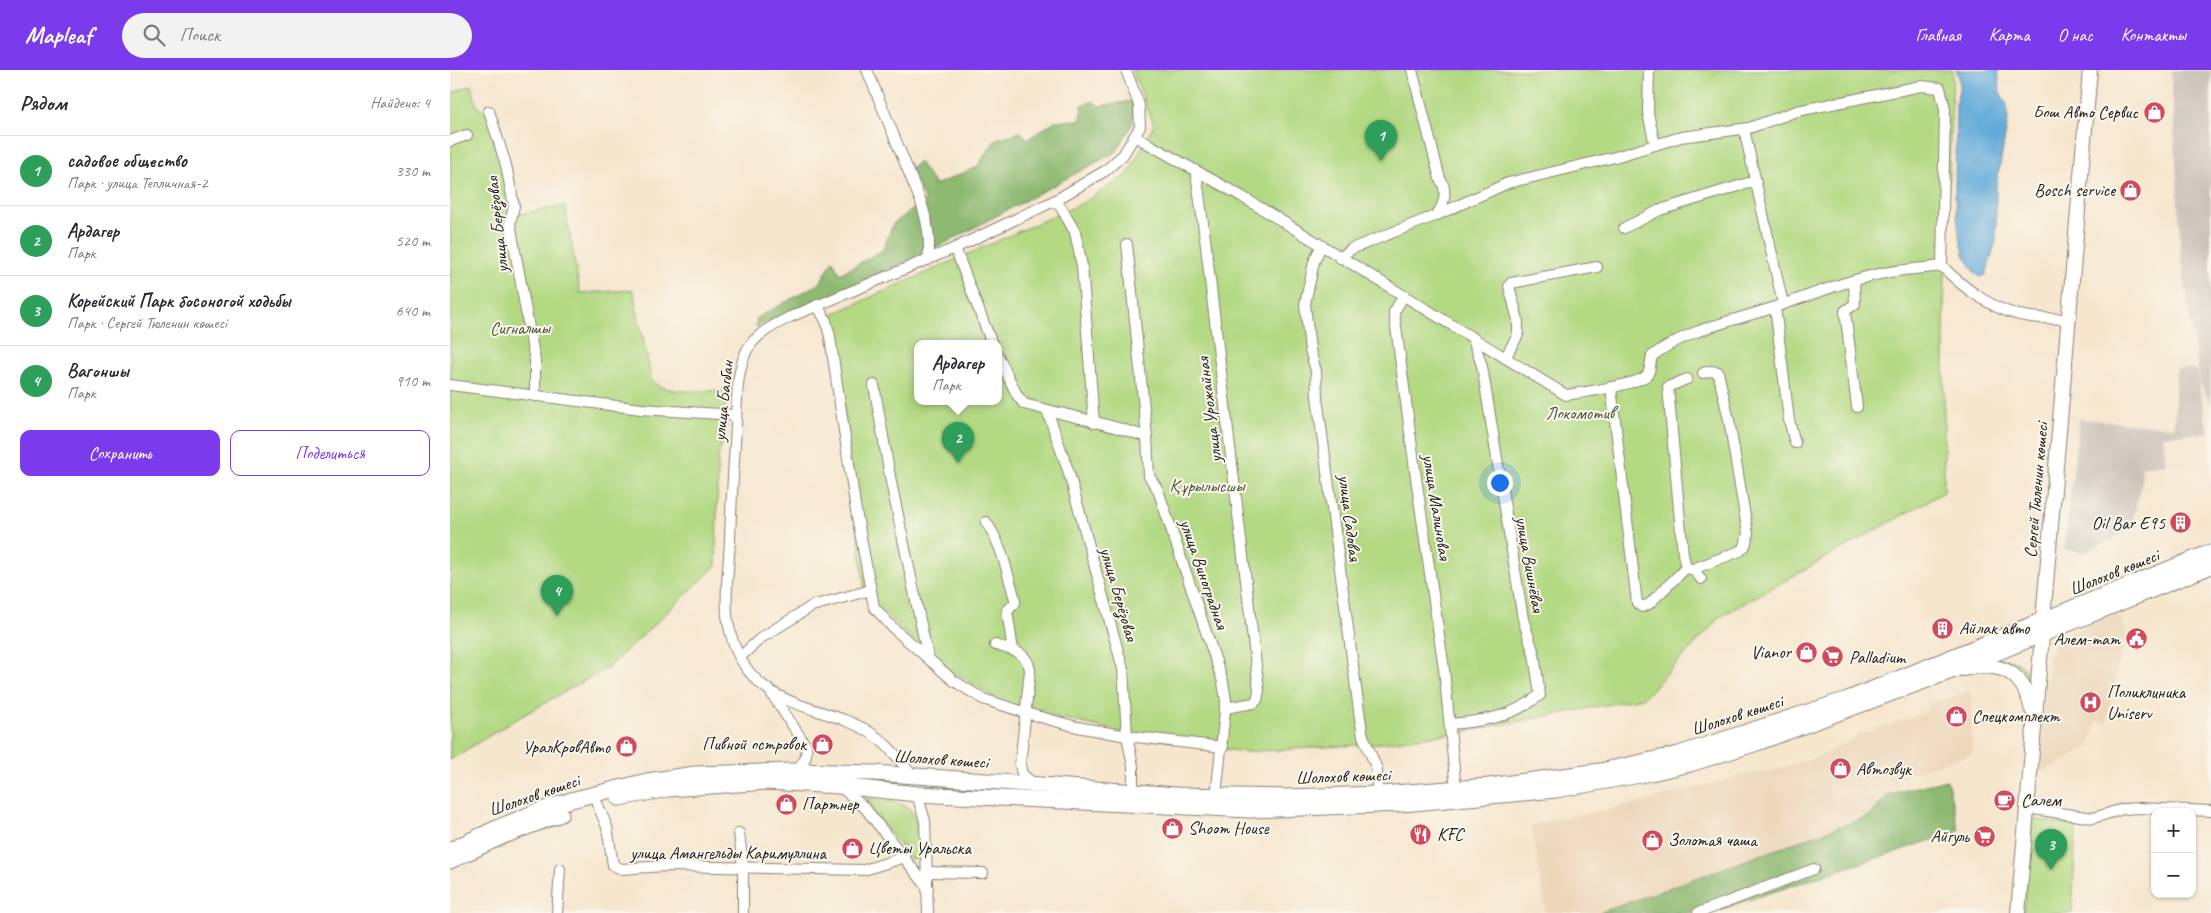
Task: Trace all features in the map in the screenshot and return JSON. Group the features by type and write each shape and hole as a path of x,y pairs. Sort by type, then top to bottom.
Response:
{"highway":[{"name":"Шолохов көшесі","path":"450,850 538,811 618,788 694,774 794,771 875,773 1132,792 1288,797 1377,794 1564,777 1679,754 1848,699 2211,552"},
{"name":"Шолохов көшесі","path":"450,861 500,837 553,816 597,803 668,789 717,784 767,782 839,786 917,794 1250,810 1402,804 1556,790 1642,775 1690,764 1853,709 2042,636 2211,566"},
{"name":"Сергей Тюленин көшесі","path":"2042,636 2043,619"},
{"path":"913,777 917,794"}],"main road":[{"name":"Сергей Тюленин көшесі","path":"2043,619 2090,70"},
{"name":"Сергей Тюленин көшесі","path":"2018,913 2042,636"},
{"path":"1948,672 1992,667 2012,673 2028,693 2034,721"}],"street":[{"path":"867,70 921,202 930,248 928,260"},
{"path":"1126,70 1139,106 1140,127 1136,137 1241,196 1566,395 1611,387 1646,378 1649,373 1652,356 1660,350 1725,321 1854,281 1895,271 1942,266"},
{"path":"1412,70 1440,179 1444,186 1443,206 1437,215"},
{"path":"1648,70 1648,113 1656,145"},
{"path":"1340,258 1351,249 1437,215 1508,182 1681,138 1744,129 1797,110 1921,86 1940,88 1945,108 1942,266 1954,278 2005,311 2029,317 2069,319"},
{"name":"улица Берёзовая","path":"489,111 506,165 514,206 510,223 535,361 535,396"},
{"path":"1744,129 1754,181 1774,260 1790,420 1795,444"},
{"path":"450,141 467,135"},
{"name":"улица Багбан","path":"913,777 899,758 871,733 844,720 798,704 770,691 750,674 733,646 727,614 736,415 740,371 747,350 768,329 817,305 928,260 1054,201 1105,171 1124,155 1136,137"},
{"name":"улица Урожайная","path":"1196,172 1259,690 1257,700 1254,703 1225,708"},
{"path":"1624,228 1660,210 1754,181"},
{"path":"1054,201 1060,206 1075,232 1082,266 1094,422"},
{"name":"улица Виноградная","path":"1127,244 1148,437 1149,476 1158,490 1223,682 1226,701 1223,747 1216,796"},
{"name":"улица Садовая","path":"1321,246 1314,262 1305,304 1310,350 1316,371 1317,397 1360,718 1363,736 1376,770 1377,794"},
{"path":"955,248 990,340"},
{"path":"1505,358 1518,335 1518,320 1509,286 1511,283 1597,267"},
{"path":"1854,281 1855,304 1845,311 1857,407"},
{"name":"улица Малиновая","path":"1403,296 1394,312 1414,466 1444,669 1456,788"},
{"path":"817,305 826,321 830,337 856,511 874,607 893,628 954,681 983,699 1025,713 1078,727 1127,736 1223,747"},
{"name":"улица Вишнёвая","path":"1451,724 1486,721 1530,702 1540,695 1534,654 1523,619 1482,366 1473,339"},
{"path":"1002,364 1017,395 1024,404 1112,425 1148,437"},
{"path":"1611,387 1637,603 1642,607 1649,604 1690,569 1740,551 1745,546 1748,534 1729,420 1718,372 1710,371 1703,373"},
{"path":"1687,379 1668,387 1683,554 1690,569 1701,579"},
{"path":"450,385 641,410 736,415"},
{"path":"874,386 891,482 928,658"},
{"name":"улица Берёзовая","path":"1047,410 1068,470 1123,670 1127,736 1133,766 1132,792"},
{"path":"986,522 993,532 1015,599 1015,603 1007,611 1013,650"},
{"path":"740,658 761,638 812,606 871,590"},
{"path":"995,644 1020,652 1029,662 1030,670 1020,765 1022,774 1035,785"},
{"path":"770,691 806,746 807,755 804,762 794,771"},
{"path":"839,786 865,808 928,888"},
{"path":"917,794 925,821 928,913"},
{"name":"улица Амангельды Каримуллина","path":"597,803 607,827 613,865 621,869 664,866 864,870 905,857"},
{"path":"2026,808 2093,818 2123,809 2211,810"},
{"path":"739,833 743,867 743,913"},
{"path":"556,913 560,869"},
{"path":"1698,913 1814,869"},
{"path":"928,872 983,873"}],"shaded area":[{"path":"2171,70 2211,70 2211,404 2200,383 2181,256"},
{"path":"2176,369 2196,369 2208,433 2163,436 2166,464 2141,467 2142,481 2131,526 2113,539 2085,552 2064,550 2079,419 2174,427"},
{"path":"2118,613 2126,632 2106,722 2097,722 2089,746 2044,772 2037,767 2049,657 2052,648 2063,635"},
{"path":"1971,691 1972,754 1895,778 1899,787 1889,792 1889,799 1865,819 1639,913 1546,913 1531,825 1639,803 1750,773 1769,772 1826,754 1859,735 1924,713 1929,703"}],"green space":[{"path":"1132,70 1953,70 1944,304 1944,492 1716,619 1714,624 1643,698 1462,732 1373,744 1244,752 1142,737 1006,705 928,656 865,593 833,314 1083,203 1128,174 1154,125"},
{"name":"Сигналшы","path":"471,85 478,108 493,112 509,164 519,214 565,206 580,293 633,290 652,381 666,388 676,390 725,391 727,425 718,457 716,566 610,666 513,721 450,760 450,94"},
{"path":"1093,101 1099,106 1133,101 1133,123 1116,152 938,247 924,238 922,255 756,327 757,318 820,283 833,260 840,274 883,250 893,224 925,201 910,168 919,162 935,185 977,167 996,139 1021,132 1028,139 1055,121 1081,120 1082,106"},
{"path":"2002,659 2019,664 2027,672 2031,683 2031,690 1994,661"},
{"path":"1947,780 1959,831 1708,913 1599,913 1869,816 1889,794"},
{"path":"867,798 897,803 906,806 911,811 916,827 919,857 915,860 911,859 867,805"},
{"path":"2032,819 2076,826 2072,913 2023,913"}],"water":[{"path":"1956,70 1998,70 2000,92 2007,105 2008,120 1996,187 1996,240 1986,275 1980,277 1975,273 1964,254 1959,234 1955,198 1956,100 1959,85"}],"place":[{"name":"Бош Авто Сервис","path":"2154,112"},
{"name":"садовое общество","path":"1381,161"},
{"name":"Bosch service","path":"2131,190"},
{"name":"Ардагер","path":"958,463"},
{"name":"Oil Bar E95","path":"2181,523"},
{"name":"Вагоншы","path":"557,616"},
{"name":"Айлак авто","path":"1943,628"},
{"name":"Алем-тат","path":"2136,639"},
{"name":"Vianor","path":"1807,652"},
{"name":"Palladium","path":"1833,657"},
{"name":"Поликлиника Uniserv","path":"2091,702"},
{"name":"Спецкомплект","path":"1956,716"},
{"name":"Пивной островок","path":"822,744"},
{"name":"УралКровАвто","path":"626,747"},
{"name":"Автозвук","path":"1840,769"},
{"name":"Салем","path":"2005,800"},
{"name":"Партнер","path":"786,804"},
{"name":"Shoom House","path":"1172,828"},
{"name":"KFC","path":"1421,834"},
{"name":"Айгуль","path":"1985,836"},
{"name":"Золотая чаша","path":"1652,840"},
{"name":"Цветы Уральска","path":"852,848"},
{"name":"Корейский Парк босоногой ходьбы","path":"2051,870"}],"park label":[{"name":"Локомотив","path":"1580,413"},
{"name":"Құрылысшы","path":"1207,486"}]}
